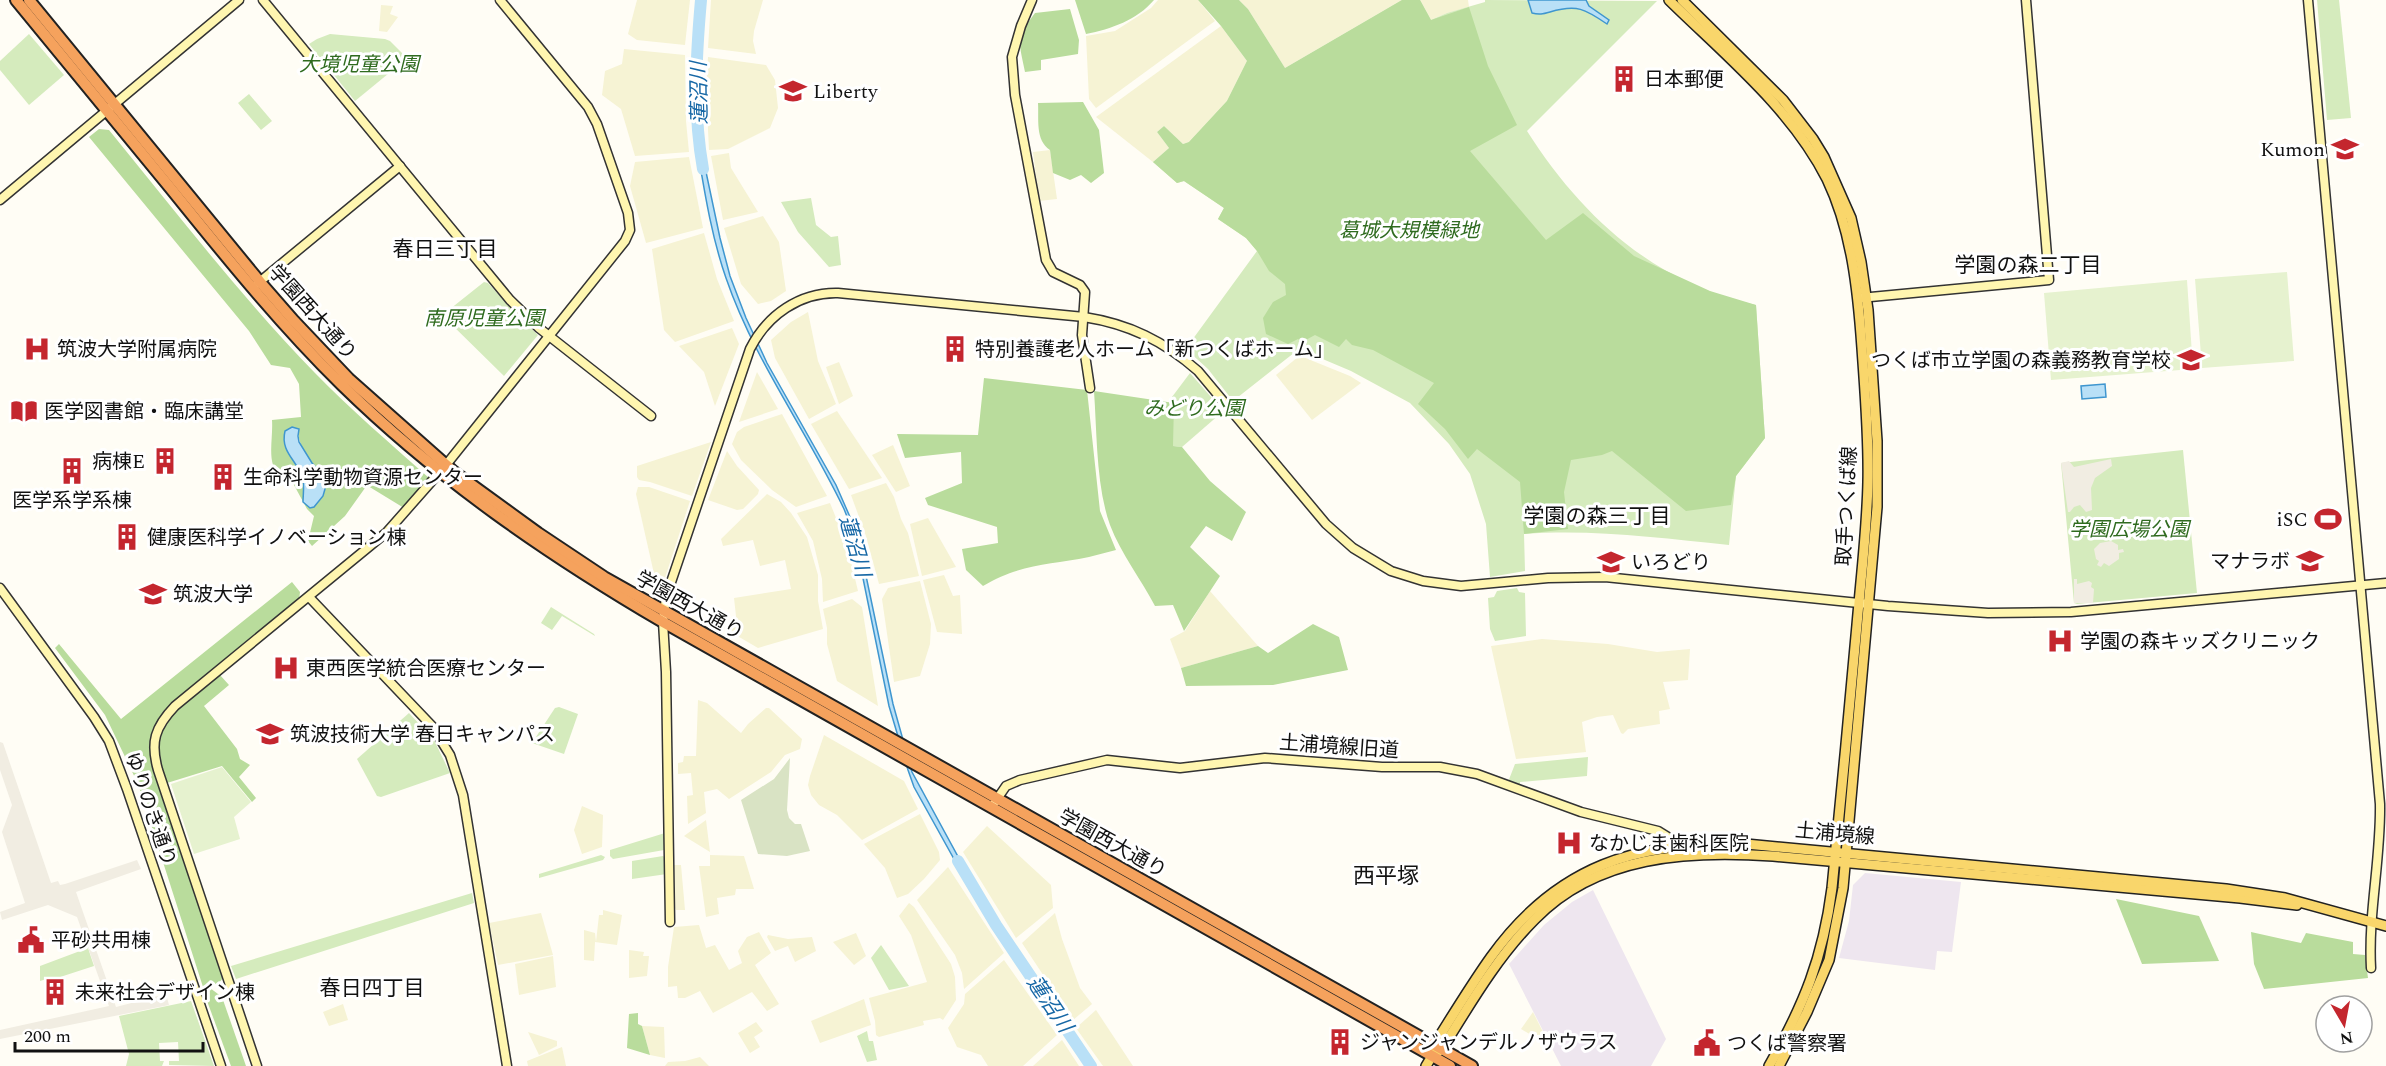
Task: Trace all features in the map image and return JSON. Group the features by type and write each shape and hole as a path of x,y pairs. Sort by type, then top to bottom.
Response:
{"highway":[{"name":"学園西大通り","path":"16,0 111,107"},
{"name":"学園西大通り","path":"29,0 111,107 256,285 286,328 343,386 531,541 591,579 912,750 994,803 1429,1061 1450,1066"},
{"name":"学園西大通り","path":"663,616 894,752 994,803 1472,1066"}],"main road":[{"name":"取手つくば線","path":"1669,0 1762,92 1806,143 1827,181 1843,220 1862,298 1868,470 1840,856 1840,910 1829,960 1807,1012 1779,1066"},
{"name":"取手つくば線","path":"1682,0 1783,100 1819,148 1838,184 1851,218 1877,441 1875,538 1840,856 1820,958 1800,1009 1769,1066"},
{"name":"土浦境線","path":"1438,1047 1499,962 1536,918 1574,889 1615,869 1673,850 1840,856 2216,888 2285,898 2386,926"},
{"path":"1429,1061 1438,1047"}],"street":[{"path":"0,200 239,0"},
{"path":"263,0 510,300 549,336 651,416"},
{"path":"257,1066 158,770 153,744 161,723 175,706 387,532 443,469 625,241 630,230 630,221 606,145 588,107 500,0"},
{"path":"1032,0 1012,57 1015,95 1046,260 1053,272 1083,288 1086,298 1082,335 1090,388"},
{"path":"1862,298 2049,280 2026,0"},
{"path":"2308,0 2380,804 2379,851 2371,921 2371,968"},
{"path":"256,285 400,166"},
{"path":"670,922 663,616 676,566 750,349 759,333 778,313 793,303 812,296 833,293 1084,317 1133,329 1158,340 1179,354 1211,385 1334,532 1368,558 1404,576 1436,583 1461,586 1548,578 1605,577 1858,604 1958,612 2059,612 2386,584"},
{"name":"ゆりのき通り","path":"0,588 94,717 112,748 221,1066"},
{"path":"309,597 432,726 456,767 464,795 507,1066"},
{"name":"土浦境線旧道","path":"994,803 1006,786 1020,780 1107,760 1180,768 1265,758 1382,767 1440,767 1477,774 1581,812 1658,831 1668,836 1673,850"}],"shaded area":[{"path":"637,0 690,0 685,45 637,40 628,34"},
{"path":"711,0 763,0 754,31 753,41 756,54 708,48"},
{"path":"1158,0 1198,0 1215,21 1096,108 1089,99 1086,36 1115,31 1151,8"},
{"path":"1239,0 1402,0 1285,68 1248,9"},
{"path":"1420,0 1468,0 1469,7 1431,20"},
{"path":"381,5 393,6 390,14 398,17 387,32 379,31"},
{"path":"1221,26 1247,61 1227,101 1189,142 1183,144 1164,126 1157,132 1169,148 1153,162 1096,117"},
{"path":"624,49 685,55 689,152 635,156 621,109 602,95 605,71 622,64"},
{"path":"708,57 766,65 775,80 778,108 770,128 728,149 709,150 706,89"},
{"path":"1050,150 1057,199 1039,201 1033,152"},
{"path":"729,153 731,168 758,212 723,220 711,156"},
{"path":"689,157 703,228 646,243 630,186 635,162"},
{"path":"763,216 779,242 786,291 771,301 758,304 741,284 724,228"},
{"path":"704,233 717,279 734,321 675,342 664,330 652,249"},
{"path":"808,312 818,361 836,404 809,419 775,358 771,340 791,322"},
{"path":"732,328 739,344 715,406 704,372 679,346"},
{"path":"1298,357 1350,376 1361,383 1312,420 1276,375"},
{"path":"839,362 853,396 839,404 826,367"},
{"path":"757,372 778,409 739,422"},
{"path":"837,411 882,478 849,489 811,424"},
{"path":"782,414 827,496 796,507 772,490 741,460 732,444 737,432 744,427"},
{"path":"711,442 692,496 639,480 637,477 637,466"},
{"path":"893,445 910,486 896,492 872,455"},
{"path":"727,451 759,490 758,494 743,509 737,510 708,500"},
{"path":"2111,459 2112,466 2095,478 2091,488 2092,510 2086,512 2080,505 2068,512 2061,463 2069,461 2074,467"},
{"path":"886,483 908,533 919,576 879,584 866,536 851,495"},
{"path":"638,487 649,487 690,501 663,584 657,587 636,494"},
{"path":"767,494 781,502 807,537 818,575 818,601 823,629 758,648 722,627 737,625 734,598 791,589 785,560 760,566 753,540 723,546 721,539"},
{"path":"830,503 847,545 858,591 823,602 822,579 813,541 797,513"},
{"path":"928,518 956,567 922,576 910,524"},
{"path":"2111,541 2118,545 2118,550 2123,549 2124,552 2119,553 2119,559 2109,566 2104,563 2101,567 2097,565 2099,561 2096,559 2094,549 2100,543"},
{"path":"944,575 953,596 960,595 962,634 937,632 923,580"},
{"path":"2074,579 2077,579 2077,584 2089,581 2092,583 2093,603 2074,603"},
{"path":"920,581 931,624 930,644 920,676 894,682 882,599 888,588"},
{"path":"1210,591 1258,646 1181,668 1170,639 1185,631"},
{"path":"852,599 862,607 878,706 837,681 827,644 827,628 823,609"},
{"path":"1542,639 1608,644 1657,652 1690,649 1688,680 1663,682 1670,709 1659,711 1660,724 1628,729 1623,734 1613,715 1597,717 1582,722 1586,752 1516,759 1491,646"},
{"path":"698,700 707,703 741,733 748,724 766,708 769,708 802,739 800,749 785,755 771,772 729,799 717,789 704,792 706,813 688,824 687,796 693,795 691,773 678,774 678,763 683,762 684,756 696,756"},
{"path":"824,735 904,781 918,809 862,840 837,815 819,805 811,795 808,785"},
{"path":"0,742 3,743 51,883 58,881 60,885 65,884 137,860 141,869 76,892 116,1007 166,994 169,1005 0,1039 0,1030 109,1006 77,917 48,905 2,920 0,912 25,903 2,832 12,805 0,770"},
{"path":"582,806 603,815 602,847 582,854 574,830"},
{"path":"920,814 939,852 940,860 908,894 897,898 885,868 864,844"},
{"path":"706,820 710,852 684,836"},
{"path":"987,826 1051,885 1053,908 1016,938 963,852"},
{"path":"710,855 744,856 754,889 736,889 735,895 717,898 719,914 706,917 699,866 710,866"},
{"path":"674,865 681,865 685,910 675,908"},
{"path":"948,867 1004,953 964,989 962,973 955,955 917,900"},
{"path":"1865,873 1961,882 1952,952 1937,951 1935,970 1839,958 1849,921 1853,885"},
{"path":"1593,890 1666,1039 1651,1066 1561,1066 1509,964 1544,925 1572,902"},
{"path":"909,903 914,907 951,964 955,977 956,1000 943,1020 940,1018 923,1021 924,1025 879,1037 876,1035 869,998 927,982 911,935 899,916"},
{"path":"603,910 622,915 617,945 595,942 594,961 584,960 584,930 595,933 596,942 599,915 603,915"},
{"path":"541,913 553,955 498,965 489,923"},
{"path":"1055,913 1080,988 1092,1004 1073,1020 1022,943"},
{"path":"699,925 706,948 715,945 729,970 742,963 738,951 747,937 759,932 771,953 755,965 779,1004 767,1011 752,992 713,1013 700,991 685,998 678,998 677,986 668,987 668,967 674,927"},
{"path":"856,933 866,956 854,965 833,942"},
{"path":"768,935 788,939 812,937 816,951 795,962 788,946 775,951"},
{"path":"629,950 644,952 643,956 649,956 647,976 629,978"},
{"path":"553,956 556,987 519,995 515,964"},
{"path":"1004,960 1057,1035 1023,1066 988,1066 981,1055 957,1047 948,1028 964,1004 965,994"},
{"path":"864,999 871,1025 820,1043 811,1021"},
{"path":"343,1004 348,1020 329,1026 323,1012"},
{"path":"1096,1010 1133,1066 1103,1066 1076,1028"},
{"path":"1533,1012 1550,1046 1521,1029"},
{"path":"756,1022 763,1031 754,1037 760,1047 750,1053 738,1033"},
{"path":"642,1026 664,1027 665,1058 650,1055"},
{"path":"528,1032 557,1041 557,1046 539,1055"},
{"path":"1062,1040 1079,1066 1033,1066"},
{"path":"562,1047 566,1066 528,1066 527,1061"},
{"path":"700,1057 709,1066 665,1066 668,1062"}],"green space":[{"path":"1075,0 1154,0 1140,13 1123,23 1086,34"},
{"name":"葛城大規模緑地","path":"1198,0 1239,0 1248,9 1285,68 1402,0 1420,0 1431,20 1469,7 1488,66 1517,125 1470,151 1546,240 1583,213 1634,256 1710,291 1756,305 1765,438 1736,476 1731,505 1686,511 1612,451 1571,460 1564,492 1568,529 1524,534 1520,482 1477,449 1468,459 1445,429 1418,404 1434,383 1373,350 1352,345 1346,339 1339,347 1315,335 1302,342 1298,339 1288,344 1266,334 1263,318 1273,302 1286,295 1285,284 1269,271 1246,238 1218,219 1224,208 1184,181 1177,183 1153,162 1169,148 1157,132 1164,126 1183,144 1189,142 1227,101 1247,61"},
{"name":"葛城大規模緑地","path":"1402,0 1420,0 1431,20 1485,2 1485,0 1657,1 1527,131 1548,162 1572,191 1624,242 1653,263 1685,281 1719,295 1756,305 1765,438 1736,476 1729,545 1601,533 1524,534 1525,571 1490,577 1486,524 1470,474 1449,444 1410,403 1351,371 1299,349 1233,401 1208,369 1187,350 1257,251 1246,238 1218,219 1224,208 1184,181 1177,183 1153,162 1189,142 1227,101 1247,61 1286,68"},
{"path":"2317,0 2339,0 2351,118 2327,120"},
{"path":"1070,9 1079,40 1078,54 1041,60 1041,70 1025,72 1021,54 1021,35 1035,13"},
{"path":"29,34 64,75 29,105 0,70 0,61"},
{"name":"大境児童公園","path":"330,34 385,39 405,56 405,60 355,101 309,44"},
{"path":"249,94 272,121 261,130 238,103"},
{"path":"1083,102 1099,130 1104,173 1091,183 1081,175 1070,180 1053,173 1050,150 1042,141 1039,129 1038,103"},
{"path":"99,129 109,130 209,254 315,373 429,478 404,508 368,486 345,516 312,546 308,541 314,516 307,509 303,502 288,474 273,465 271,455 272,420 301,417 299,384 290,368 271,365 249,331 89,137","holes":["299,429 302,447 321,473 303,502 304,486 300,471 285,445 285,431"]},
{"path":"811,198 816,225 831,237 838,236 841,265 829,267 798,232 781,202"},
{"path":"2287,272 2294,361 2202,368 2195,279"},
{"path":"2187,280 2193,369 2051,380 2044,293"},
{"name":"南原児童公園","path":"484,282 488,283 538,335 504,376 446,319 445,313"},
{"name":"みどり公園","path":"1190,373 1219,406 1220,414 1182,447 1173,446 1172,397"},
{"path":"984,378 1087,390 1100,511 1116,550 1022,569 983,586 966,570 962,549 998,543 997,527 928,505 925,498 962,483 961,452 905,458 897,434 978,435"},
{"path":"1094,391 1174,403 1173,446 1182,447 1210,481 1246,512 1232,541 1206,526 1190,547 1220,576 1184,631 1173,605 1155,606 1110,525 1102,494"},
{"name":"学園広場公園","path":"2183,450 2197,593 2074,603 2061,463"},
{"path":"292,582 300,592 299,600 171,703 159,719 151,740 153,769 223,978 219,983 203,987 138,784 105,715 55,648 59,644 121,719"},
{"path":"1517,588 1519,592 1525,593 1526,636 1495,641 1490,629 1488,598 1494,597 1497,591"},
{"path":"551,607 595,636 562,616 552,630 541,623"},
{"path":"1313,624 1339,637 1348,670 1273,685 1186,686 1181,668 1258,646 1268,653"},
{"path":"220,675 229,685 204,706 237,749 240,759 250,765 239,777 256,798 252,802 222,766 167,783 160,761 158,747 165,724 181,705"},
{"path":"559,707 578,714 564,754 532,743 555,708"},
{"path":"409,713 434,740 450,773 381,797 377,796 357,759"},
{"path":"1588,757 1587,776 1520,782 1520,786 1508,782 1515,764"},
{"path":"790,758 787,810 789,818 795,824 801,824 810,851 787,856 758,854 741,800 774,779"},
{"path":"222,767 251,802 234,817 240,839 194,854 171,784"},
{"path":"665,833 666,847 664,850 613,859 610,856 610,850"},
{"path":"601,855 605,857 603,860 539,878 539,874"},
{"path":"663,856 666,858 667,874 632,879 632,861"},
{"path":"472,893 474,903 236,979 231,966"},
{"path":"2116,899 2199,916 2219,961 2142,964"},
{"path":"2251,932 2301,943 2306,933 2353,942 2353,954 2365,955 2368,978 2264,989 2254,964"},
{"path":"881,945 909,986 889,990 871,958"},
{"path":"88,948 94,966 54,979 53,977 40,981 40,966"},
{"path":"210,988 222,997 246,1066 231,1066 203,990"},
{"path":"191,1001 214,1066 169,1065 169,1061 179,1061 178,1042 159,1043 160,1061 164,1061 162,1066 126,1066 129,1054 119,1016"},
{"path":"638,1013 638,1024 642,1026 650,1055 627,1048 629,1014"},
{"path":"867,1031 869,1041 873,1041 877,1060 867,1062 857,1036"}],"water":[{"path":"1528,0 1586,0 1589,6 1609,20 1607,24 1593,15 1574,8 1541,14 1532,13"},
{"path":"698,153 702,153 730,276 746,318 767,363 836,485 857,533 893,704 912,772 968,875 964,877 914,787 908,770 889,706 854,534 829,480 751,338 726,278 713,232"},
{"path":"2105,384 2106,397 2082,399 2081,386"},
{"path":"292,427 299,429 299,442 321,473 325,489 323,496 314,507 310,508 303,502 304,486 300,471 285,445 285,431"}],"waterway":[{"name":"蓮沼川","path":"701,0 696,85 703,169"},
{"name":"蓮沼川","path":"958,861 996,925 1091,1066"}],"place":[{"name":"日本郵便","path":"1624,79"},
{"name":"Liberty","path":"793,91"},
{"name":"Kumon","path":"2345,149"},
{"name":"筑波大学附属病院","path":"37,349"},
{"name":"特別養護老人ホーム「新つくばホーム」","path":"955,349"},
{"name":"つくば市立学園の森義務教育学校","path":"2191,360"},
{"name":"医学図書館・臨床講堂","path":"24,411"},
{"name":"病棟E","path":"165,461"},
{"name":"医学系学系棟","path":"72,471"},
{"name":"生命科学動物資源センター","path":"223,477"},
{"name":"iSC","path":"2328,519"},
{"name":"健康医科学イノベーション棟","path":"127,537"},
{"name":"マナラボ","path":"2310,561"},
{"name":"いろどり","path":"1611,562"},
{"name":"筑波大学","path":"153,594"},
{"name":"学園の森キッズクリニック","path":"2060,641"},
{"name":"東西医学統合医療センター","path":"286,668"},
{"name":"筑波技術大学 春日キャンパス","path":"270,734"},
{"name":"なかじま歯科医院","path":"1569,843"},
{"name":"平砂共用棟","path":"31,940"},
{"name":"未来社会デザイン棟","path":"55,992"},
{"name":"ジャンジャンデルノザウラス","path":"1340,1042"},
{"name":"つくば警察署","path":"1707,1043"}],"district":[{"name":"春日三丁目","path":"445,249"},
{"name":"学園の森二丁目","path":"2028,265"},
{"name":"学園の森三丁目","path":"1597,516"},
{"name":"西平塚","path":"1386,875"},
{"name":"春日四丁目","path":"372,988"}]}
